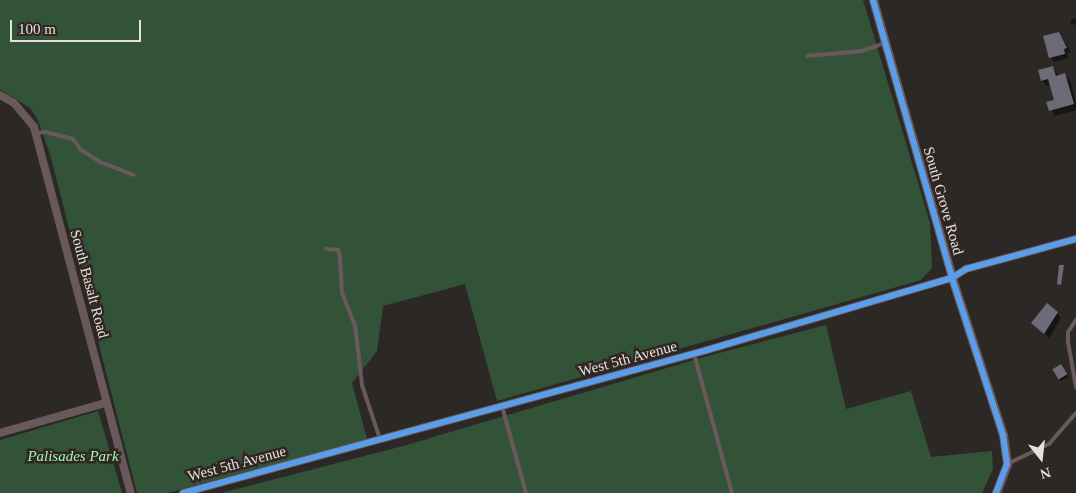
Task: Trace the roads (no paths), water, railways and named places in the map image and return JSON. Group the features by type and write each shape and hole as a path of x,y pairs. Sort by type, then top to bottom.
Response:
{"street":[{"name":"South Grove Road","path":"873,0 952,278 1003,435 1007,464 996,493"},
{"name":"South Basalt Road","path":"0,96 14,103 36,133 131,493"},
{"name":"West 5th Avenue","path":"183,493 694,354 952,278 966,269 1076,239"},
{"path":"0,433 106,403"}],"lane":[{"path":"807,56 862,51 885,43"},
{"path":"36,133 45,132 73,139 81,150 100,162 134,175"},
{"path":"326,249 338,250 340,257 342,293 355,325 360,379 380,439"},
{"path":"1076,320 1068,332 1068,342 1076,387"},
{"path":"694,354 732,493"},
{"path":"502,406 526,493"},
{"path":"1007,464 1049,444 1076,413"}],"park label":[{"name":"Palisades Park","path":"73,457"}]}
